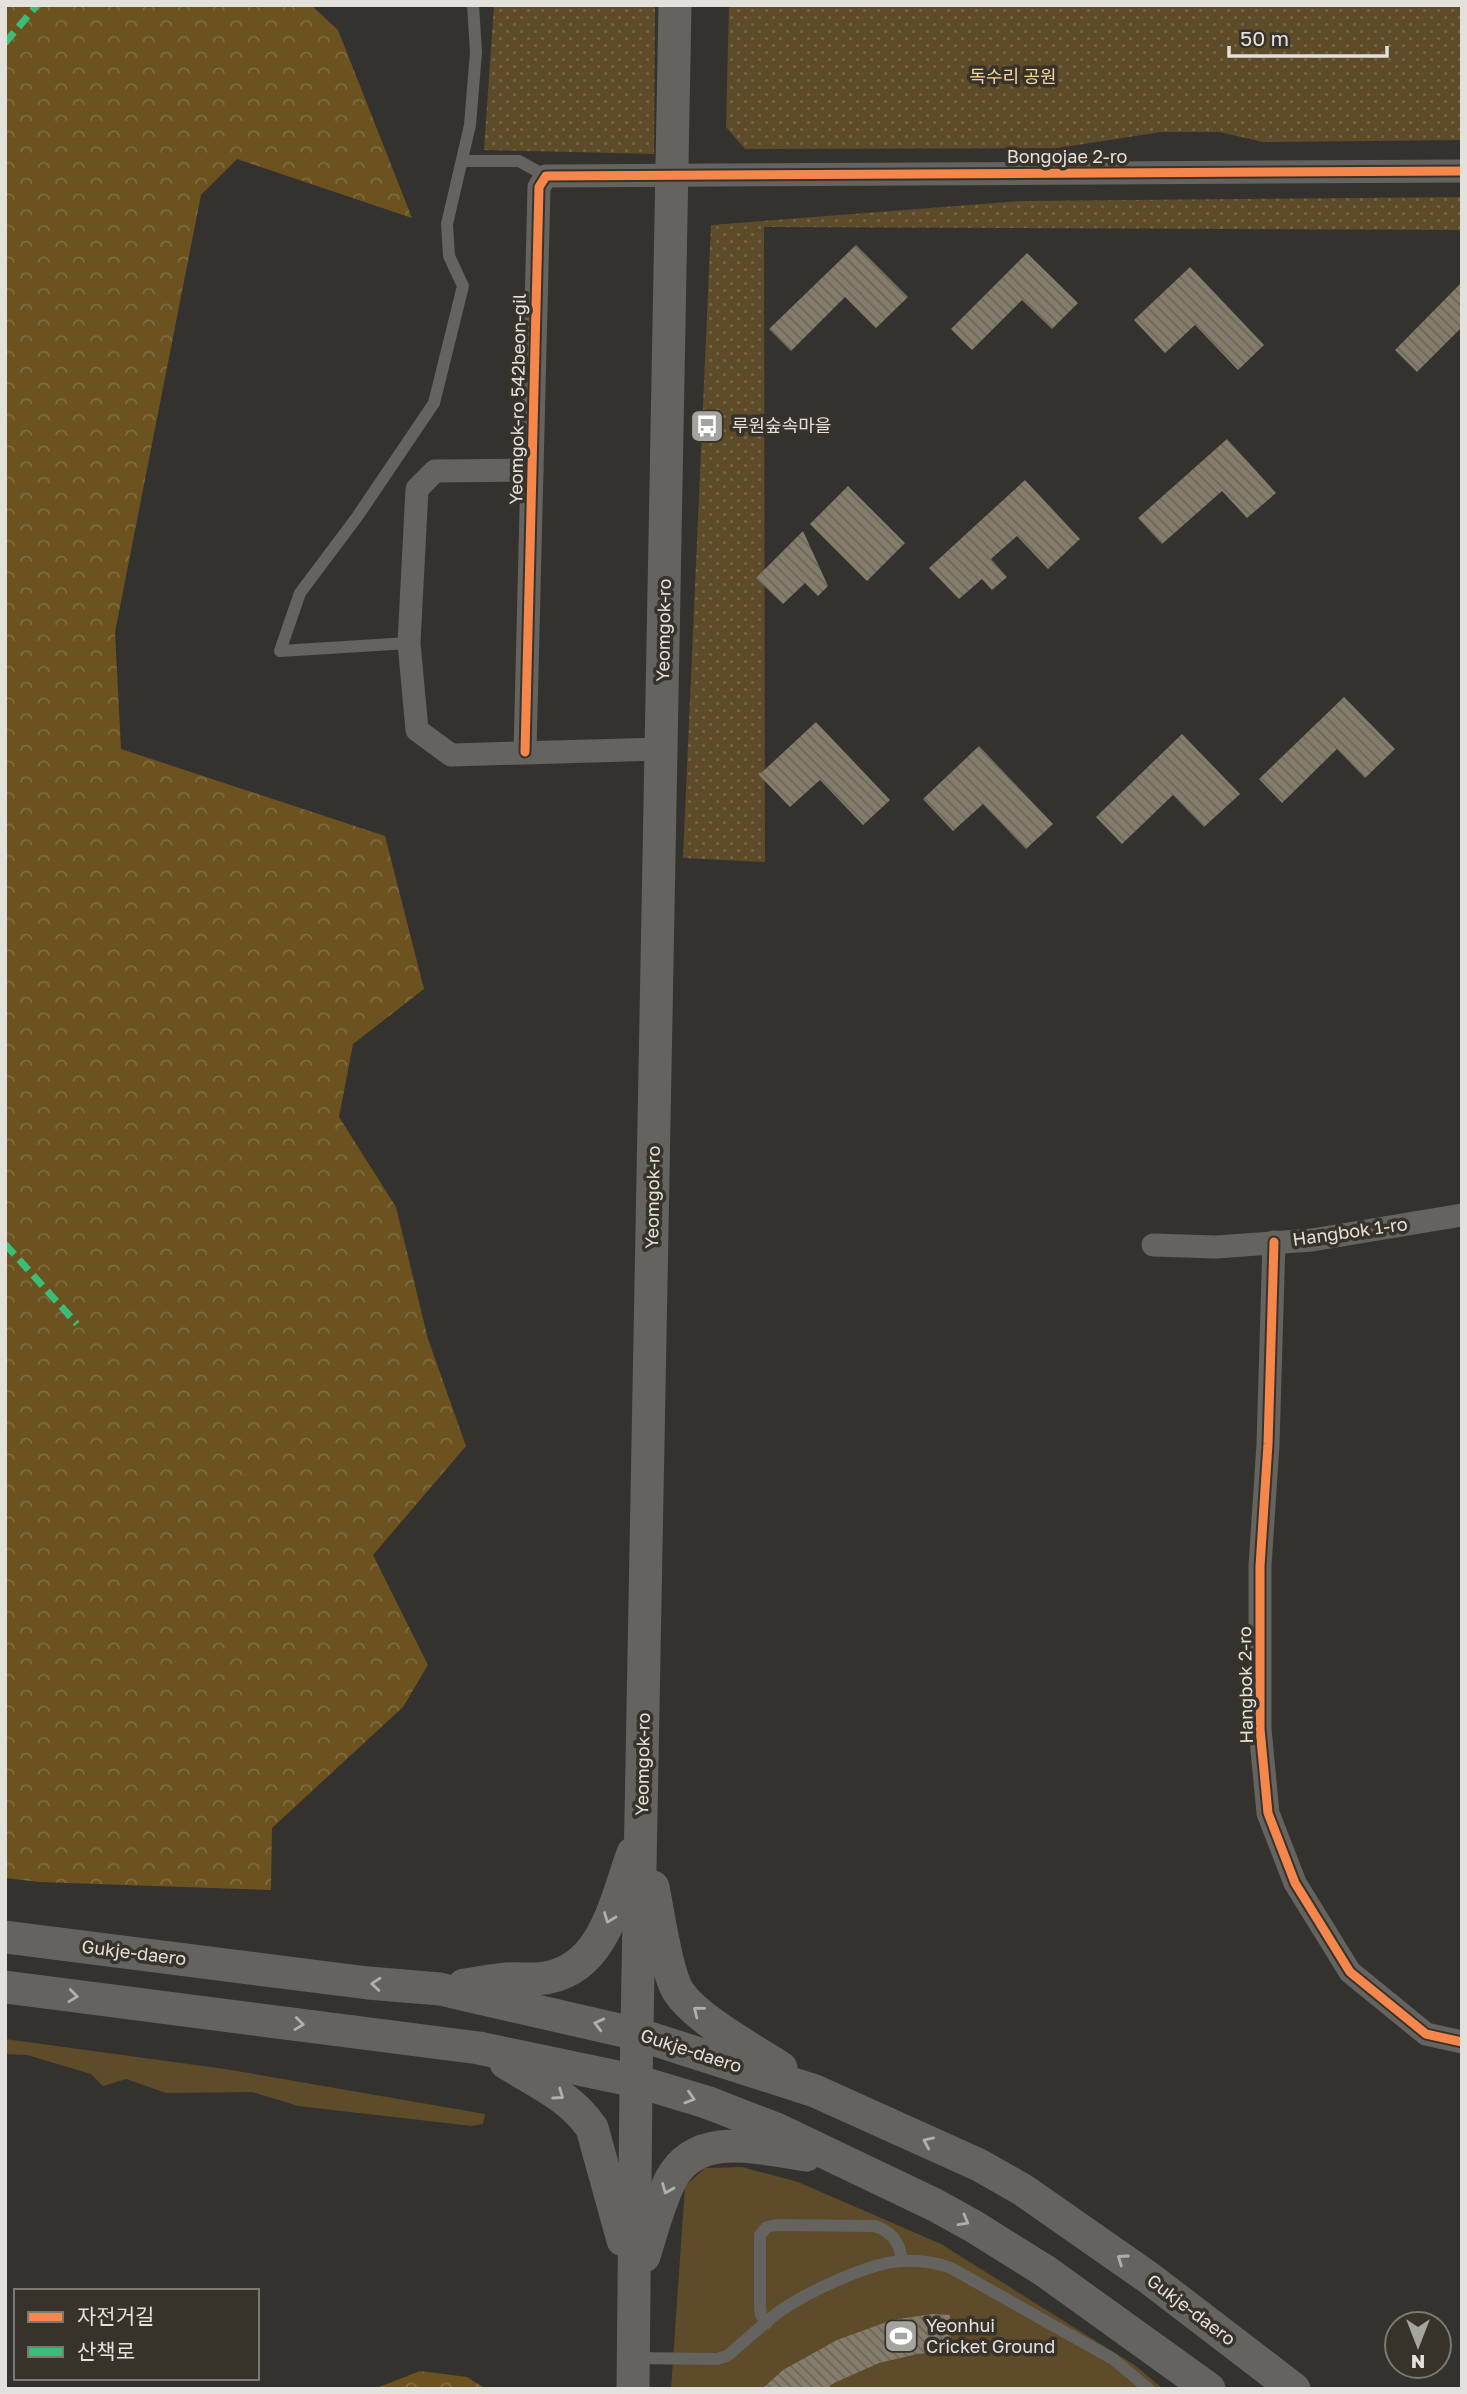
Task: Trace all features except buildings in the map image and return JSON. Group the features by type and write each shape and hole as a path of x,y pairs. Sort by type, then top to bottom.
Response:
{"main road":[{"name":"Yeomgok-ro","path":"634,2374 636,2081 675,5"},
{"path":"440,1989 508,1979 548,1978 568,1972 583,1961 600,1941 641,1831"},
{"path":"641,1831 669,1964 678,1990 692,2007 815,2091"},
{"name":"Gukje-daero","path":"5,1937 368,1983 440,1989 637,2034 815,2091 979,2165 1023,2190 1149,2278 1294,2389"},
{"path":"5,1987 479,2048 636,2081 742,2115 935,2205 1012,2248 1209,2389"},
{"path":"479,2048 565,2099 581,2113 592,2128 635,2285"},
{"path":"635,2285 672,2176 697,2153 714,2147 733,2145 837,2159"}],"street":[{"name":"Bongojae 2-ro","path":"672,175 1462,172"},
{"path":"546,176 672,175"},
{"name":"Yeomgok-ro 542beon-gil","path":"525,752 539,187 546,176"},
{"path":"532,470 435,471 418,489 409,643 417,730 451,755 662,749"},
{"name":"Hangbok 1-ro","path":"1153,1245 1216,1247 1312,1240 1462,1215"},
{"name":"Hangbok 2-ro","path":"1274,1242 1268,1444 1260,1566 1260,1729 1268,1813 1295,1883 1350,1972 1426,2034 1462,2042"}],"lane":[{"path":"409,643 280,651 300,593 357,517 434,403 463,286 449,256 447,224 470,125 476,52 473,5"},
{"path":"462,161 519,161 546,176"},
{"path":"767,2323 760,2308 760,2235 767,2227 875,2226 887,2230 898,2242 902,2261"},
{"path":"634,2374 727,2356 781,2311 816,2290 881,2264 931,2261 951,2268 1112,2360 1149,2389"}],"green space":[{"path":"5,5 311,5 338,30 412,218 237,159 201,195 115,632 121,749 385,836 424,989 353,1044 339,1117 396,1207 428,1339 466,1446 373,1555 428,1665 403,1707 272,1828 271,1890 39,1882 5,1878"},
{"path":"494,5 655,5 654,154 484,150"},
{"name":"독수리 공원","path":"729,5 1462,5 1462,140 1263,142 1219,132 1161,132 1058,148 745,149 726,127"},
{"path":"1462,197 1462,230 764,227 765,862 683,858 711,225 1022,201"},
{"path":"5,2039 225,2069 485,2114 483,2124 472,2126 298,2106 252,2092 166,2093 126,2079 103,2086 91,2074 27,2055 5,2054"},
{"path":"742,2167 798,2182 941,2244 1136,2366 1163,2389 671,2389 685,2186 705,2168"},
{"path":"420,2371 467,2377 486,2389 374,2389"}],"marked path":[{"path":"5,43 37,5"},
{"path":"5,1244 77,1324"}],"cycle path":[{"path":"525,752 539,187 546,176 1462,171"},
{"path":"1274,1242 1268,1444 1260,1566 1260,1729 1268,1813 1295,1883 1350,1972 1426,2034 1462,2042"}],"place":[{"name":"루원숲속마을","path":"707,426"},
{"name":"Yeonhui Cricket Ground","path":"901,2336"}]}
